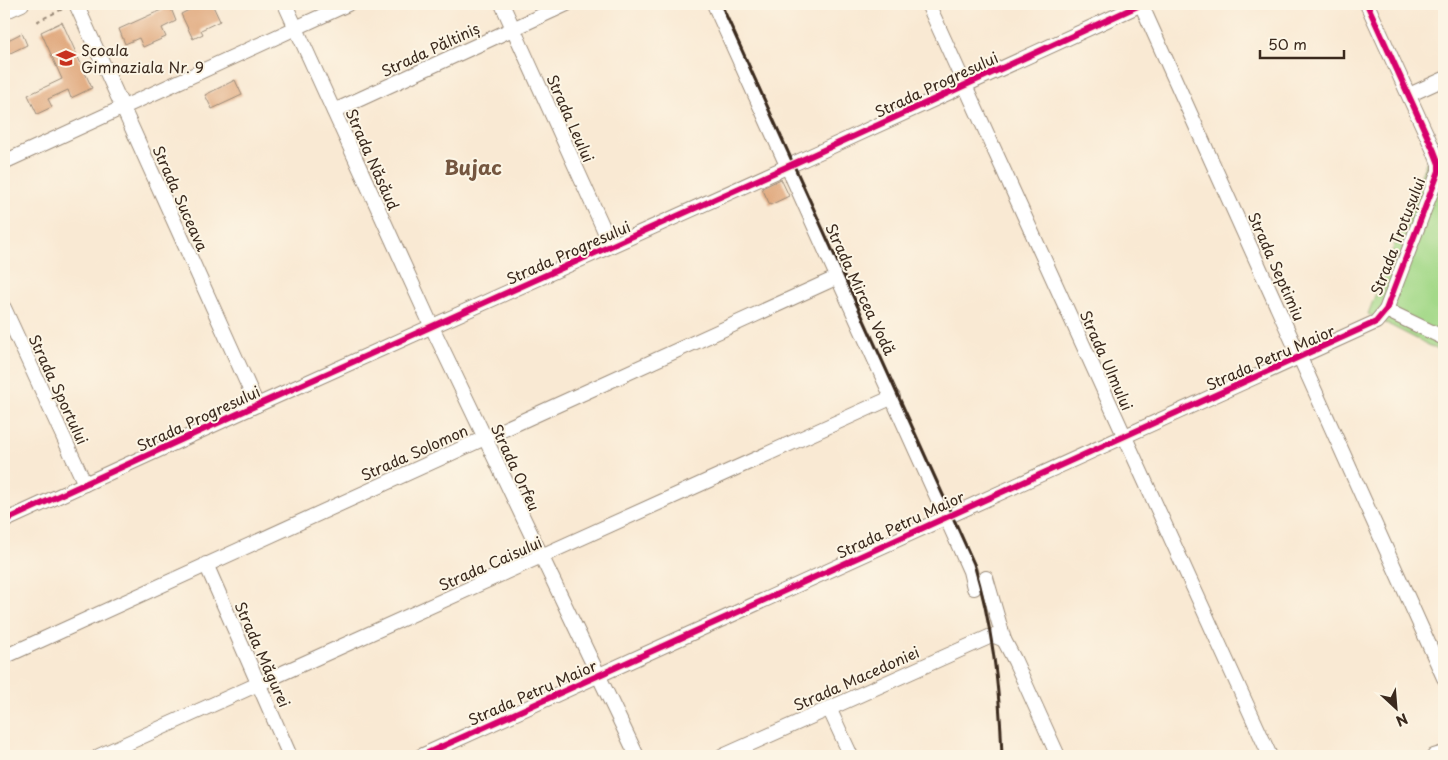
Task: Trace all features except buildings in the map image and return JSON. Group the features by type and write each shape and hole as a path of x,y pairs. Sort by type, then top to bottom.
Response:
{"street":[{"path":"4,12 22,4"},
{"name":"Strada Suceava","path":"76,4 257,405"},
{"name":"Strada Năsăud","path":"285,4 432,327"},
{"path":"4,162 348,4"},
{"name":"Strada Leului","path":"502,4 611,246"},
{"name":"Strada Păltiniș","path":"334,111 567,4"},
{"name":"Strada Mircea Vodă","path":"714,4 893,397 966,562 974,588"},
{"name":"Strada Ulmului","path":"928,4 1270,756"},
{"name":"Strada Progresului","path":"4,521 1141,4"},
{"name":"Strada Septimiu","path":"1141,4 1444,678"},
{"name":"Strada Trotușului","path":"1366,4 1409,95 1442,172 1386,310 1444,338"},
{"path":"1409,95 1444,79"},
{"name":"Strada Solomon","path":"4,657 838,277"},
{"name":"Strada Sportului","path":"4,308 85,484"},
{"name":"Strada Petru Maior","path":"421,756 1124,436 1369,327 1386,310"},
{"name":"Strada Orfeu","path":"432,327 637,756"},
{"name":"Strada Caisului","path":"99,756 541,558 893,397"},
{"name":"Strada Măgurei","path":"206,564 290,756"},
{"path":"986,578 1004,640 1058,756"},
{"name":"Strada Macedoniei","path":"723,756 989,637 995,636 1004,640"},
{"path":"829,708 851,756"},
{"path":"1434,756 1444,753"}],"path":[{"path":"39,22 65,8 63,4"}],"green space":[{"path":"1428,157 1444,163 1444,353 1368,314"}],"railway":[{"path":"721,4 974,564 991,635 1002,756"}],"cycle path":[{"path":"4,521 1142,4"},
{"path":"421,756 1376,322 1386,310 1439,171 1439,164 1367,4"}],"place":[{"name":"Scoala Gimnaziala Nr. 9","path":"66,58"}],"district":[{"name":"Bujac","path":"473,167"}]}
